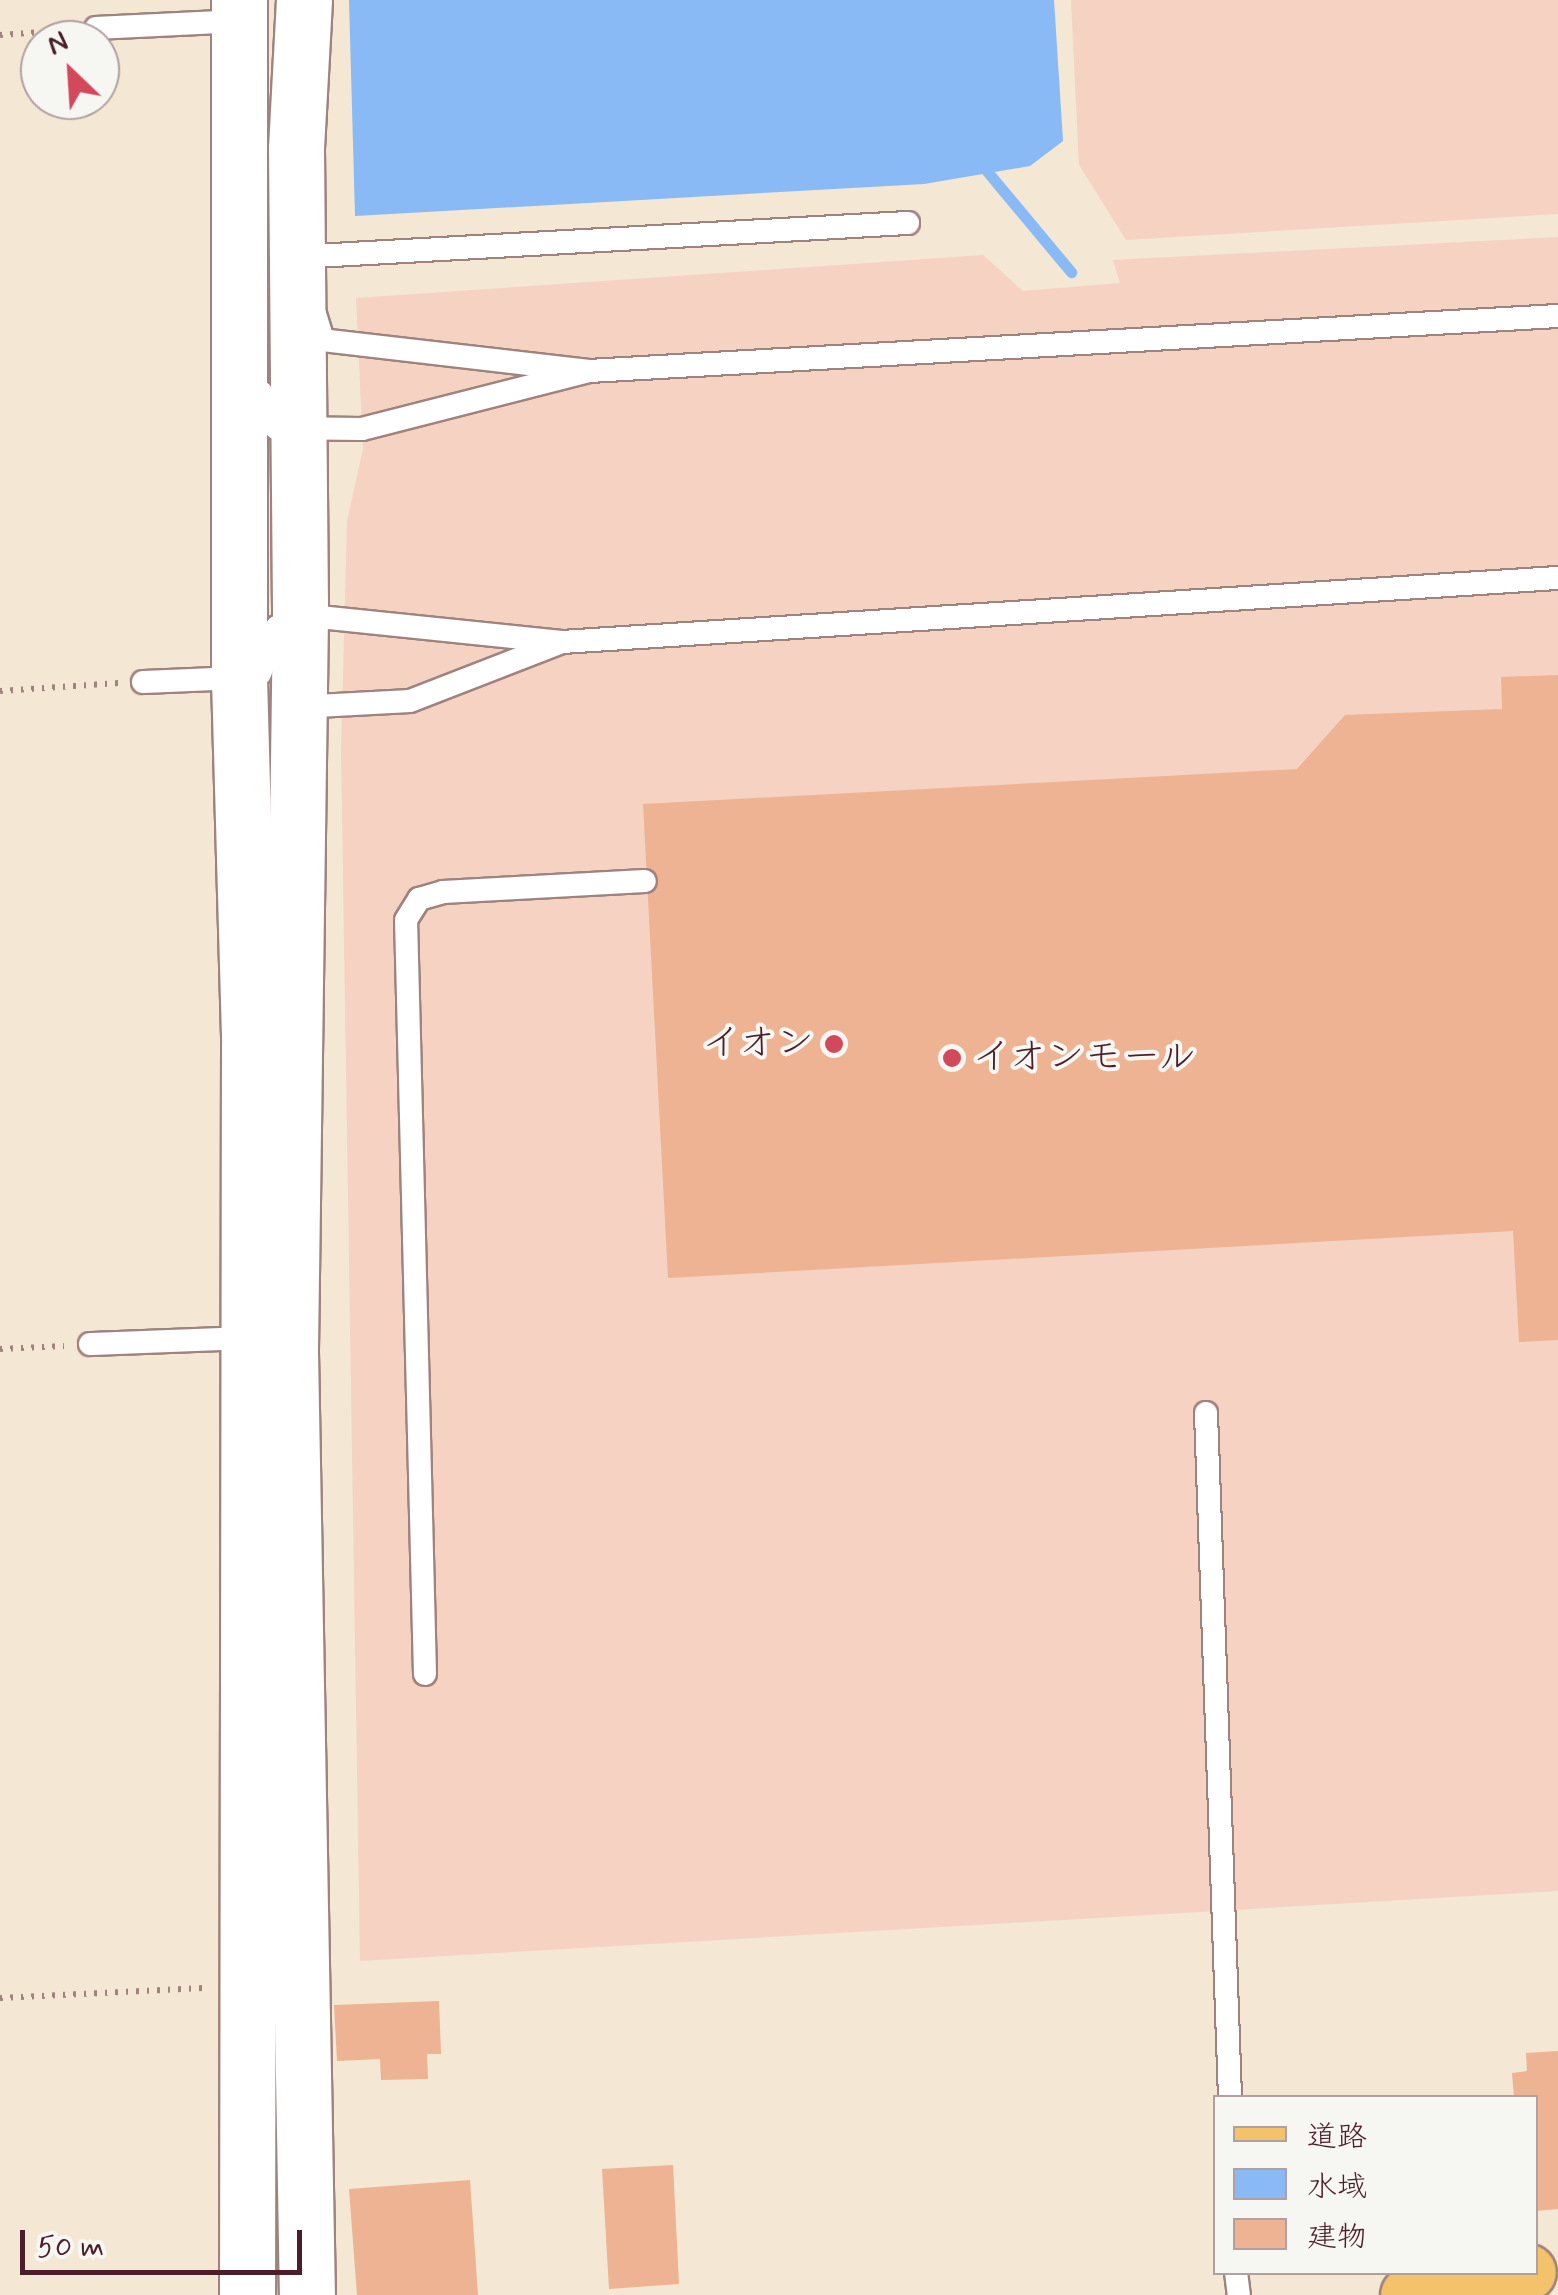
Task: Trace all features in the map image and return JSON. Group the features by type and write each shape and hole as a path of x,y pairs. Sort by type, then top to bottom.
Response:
{"main road":[{"path":"1408,2295 1516,2275"}],"street":[{"path":"304,0 296,428 300,616 290,1352 306,2295"},
{"path":"239,10 239,678 250,1047 243,1989 245,2290"}],"lane":[{"path":"311,0 315,327 323,340 588,370 1558,316"},
{"path":"120,25 239,10 255,126 263,414 276,428 362,429 588,370"},
{"path":"315,256 908,223"},
{"path":"250,1047 259,965 260,681 264,648 277,628 300,616 562,642 1558,578"},
{"path":"298,707 410,700 562,642"},
{"path":"143,682 239,678"},
{"path":"425,1674 406,920 419,899 443,892 646,880"},
{"path":"90,1344 249,1338"},
{"path":"1206,1414 1230,2095"}],"path":[{"path":"0,691 143,682"},
{"path":"0,1350 90,1344"},
{"path":"0,1998 243,1989"}],"shaded area":[{"path":"1071,0 1558,0 1558,214 1126,240 1079,165"},
{"name":"イオンモール","path":"1558,237 1558,1891 360,1961 341,752 347,521 363,449 356,298 983,255 1023,291 1120,283 1113,260"}],"water":[{"path":"349,0 1054,0 1063,141 1030,166 924,184 355,216"}],"building":[{"path":"1558,675 1558,1340 1519,1342 1513,1231 668,1278 643,804 1297,769 1345,715 1502,709 1501,677"},
{"path":"439,2001 441,2054 427,2054 428,2079 381,2080 380,2059 337,2061 334,2005"},
{"path":"1558,2051 1558,2209 1538,2211 1538,2095 1514,2095 1512,2073 1527,2071 1526,2053"},
{"path":"673,2165 679,2284 609,2289 602,2169"},
{"path":"470,2180 478,2295 357,2295 349,2189"}],"waterway":[{"path":"981,164 1071,272"}],"place":[{"name":"イオン","path":"834,1044"},
{"name":"イオンモール","path":"952,1058"}]}
